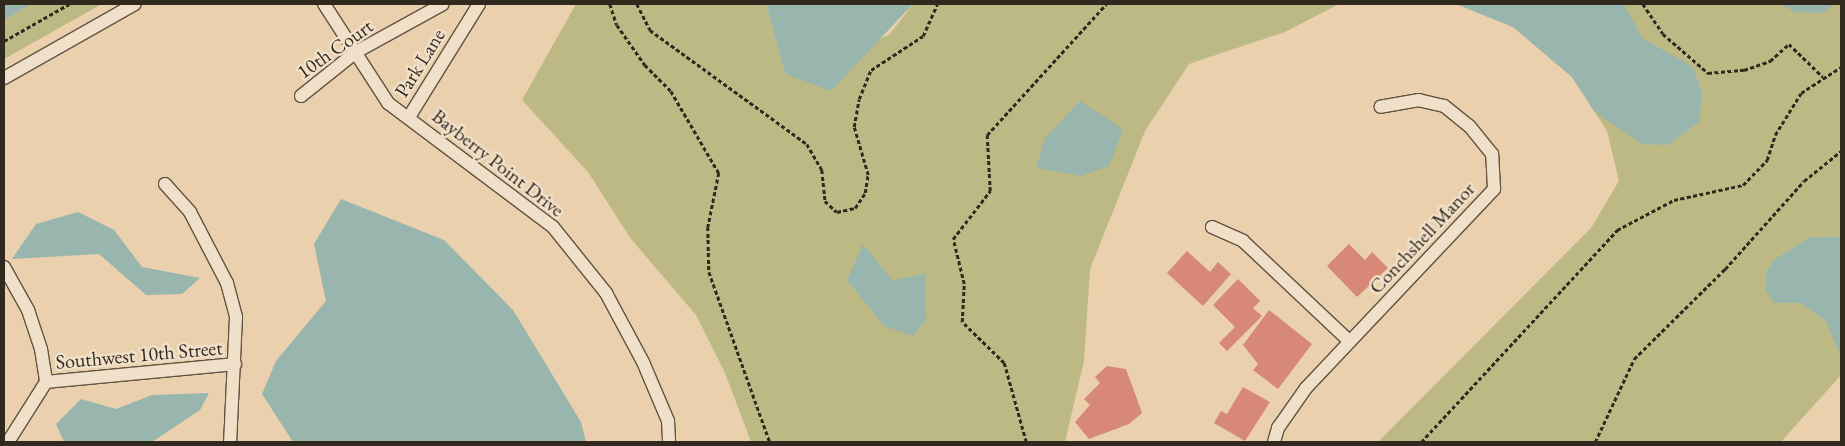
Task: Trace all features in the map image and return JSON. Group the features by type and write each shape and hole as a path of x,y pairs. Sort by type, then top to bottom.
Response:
{"street":[{"path":"4,78 135,4"},
{"name":"Bayberry Point Drive","path":"324,4 388,103 553,227 606,293 638,353 668,421 669,442"},
{"name":"10th Court","path":"302,96 356,52 442,4"},
{"name":"Park Lane","path":"409,117 479,4"},
{"name":"Conchshell Manor","path":"1274,442 1278,428 1306,388 1494,189 1492,154 1470,126 1444,106 1419,100 1381,106"},
{"path":"165,184 190,212 227,283 236,317 230,442"},
{"path":"1212,227 1243,241 1349,341"},
{"path":"4,267 28,310 41,349 46,382 8,442"},
{"name":"Southwest 10th Street","path":"46,382 235,364"}],"path":[{"path":"4,41 69,4"},
{"path":"610,4 617,25 645,65 671,91 719,173 708,227 709,272 770,442"},
{"path":"637,4 650,30 807,144 822,170 825,201 837,212 855,208 865,193 868,176 854,128 859,98 871,70 923,36 937,4"},
{"path":"1026,442 1004,363 962,322 964,284 953,239 990,191 987,135 1106,4"},
{"path":"1643,4 1663,34 1708,73 1744,70 1770,61 1789,44 1823,77"},
{"path":"1421,442 1617,230 1674,200 1744,185 1767,160 1775,134 1801,93 1841,67"},
{"path":"1595,442 1634,359 1725,269 1804,181 1841,151"}],"shaded area":[{"path":"32,4 102,4 4,59 4,20"},
{"path":"576,4 766,4 785,74 889,35 913,4 1339,4 1285,32 1189,64 1145,131 1090,269 1084,361 1065,442 751,442 725,373 696,315 631,239 588,172 522,100"},
{"path":"1456,4 1841,4 1841,375 1781,442 1378,442 1591,228 1619,181 1607,131 1572,77 1513,27"}],"water":[{"path":"4,4 32,4 4,20"},
{"path":"766,4 913,4 831,91 785,74"},
{"path":"1456,4 1624,4 1642,38 1693,67 1702,92 1699,122 1668,145 1642,144 1594,111 1572,77 1513,27"},
{"path":"1781,4 1835,4 1822,13 1794,12"},
{"path":"1080,101 1123,129 1109,166 1081,176 1036,168 1045,138"},
{"path":"341,199 444,240 513,310 581,422 586,442 293,442 262,394 276,361 326,301 314,244"},
{"path":"78,212 114,230 142,267 200,278 182,294 146,295 99,254 12,259 36,224"},
{"path":"1811,237 1841,237 1841,356 1825,320 1800,303 1774,303 1766,290 1766,272 1775,259"},
{"path":"863,244 892,280 925,274 926,320 913,336 884,326 847,280"},
{"path":"209,393 200,410 152,442 64,442 56,424 81,399 116,409 152,395"}],"building":[{"path":"1349,244 1365,260 1372,252 1388,268 1357,297 1327,266"},
{"path":"1187,251 1210,272 1218,262 1231,274 1203,306 1167,273"},
{"path":"1238,279 1260,301 1253,308 1262,316 1227,351 1219,343 1235,327 1213,305"},
{"path":"1269,310 1312,344 1278,389 1253,370 1258,364 1243,345"},
{"path":"1107,366 1126,369 1142,413 1129,424 1089,439 1075,422 1090,405 1084,399 1100,383 1095,377"},
{"path":"1243,387 1270,402 1245,441 1214,423 1221,411 1227,414"}]}
